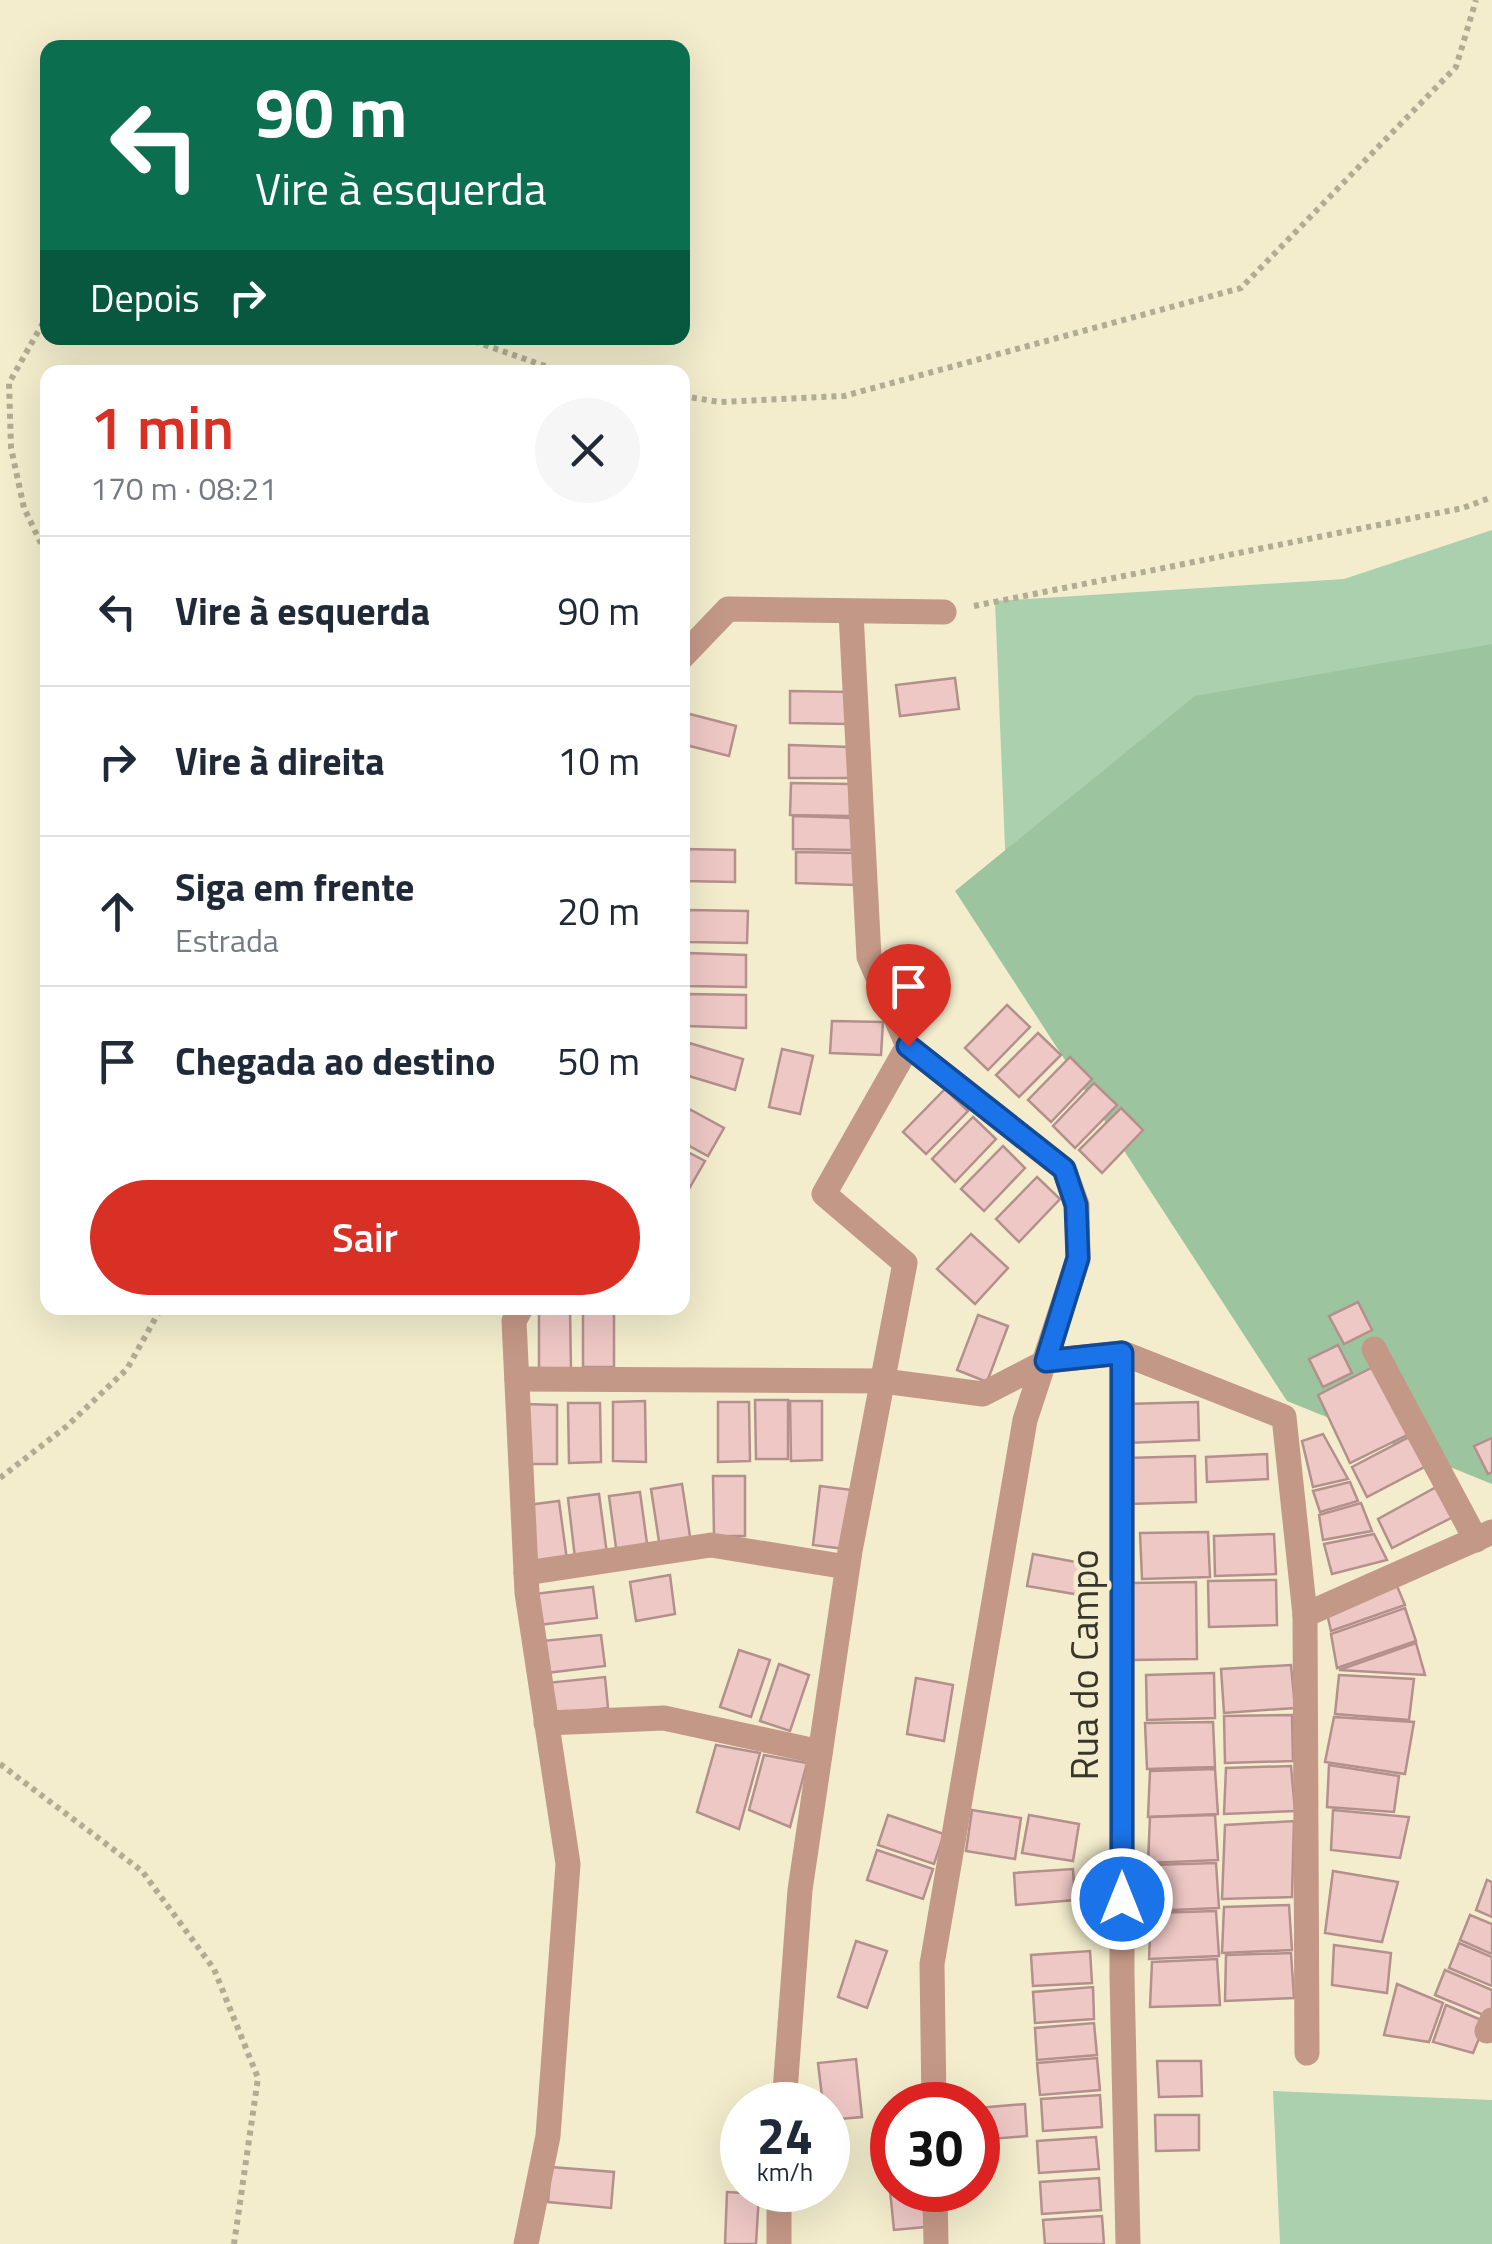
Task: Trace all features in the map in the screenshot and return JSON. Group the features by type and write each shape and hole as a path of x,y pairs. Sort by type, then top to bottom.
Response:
{"street":[{"path":"690,648 728,610 944,612"},
{"path":"850,613 869,956 908,1046 1064,1169 1076,1205 1078,1258 1025,1420 932,1964 934,2082"},
{"path":"786,2082 800,1890 820,1752 847,1567 905,1263 824,1194 908,1046"},
{"path":"517,1315 514,1321 526,1573 568,1864 548,2136 526,2244"},
{"path":"1306,1615 1484,1536 1374,1348"},
{"path":"517,1379 882,1381 983,1394 1046,1361 1122,1353 1284,1416 1306,1615 1307,2053"},
{"name":"Rua do Campo","path":"1122,1353 1122,1977 1128,2244"},
{"path":"526,1573 711,1544 847,1567"},
{"path":"546,1723 664,1718 820,1752"},
{"path":"779,2212 779,2244"},
{"path":"936,2212 936,2244"}],"path":[{"path":"690,397 720,402 844,396 1240,288 1456,67 1476,0"},
{"path":"40,329 10,384 11,448 24,508 40,541"},
{"path":"485,345 542,365"},
{"path":"0,447 11,448"},
{"path":"944,612 1463,508 1492,496"},
{"path":"0,1478 67,1426 127,1369 157,1315"},
{"path":"0,1764 142,1871 214,1969 258,2078 234,2244"}],"green space":[{"path":"1492,530 1492,1377 1006,872 995,601 1344,579"},
{"path":"1492,644 1492,1484 1287,1401 955,891 1195,696"},
{"path":"1273,2091 1492,2100 1492,2244 1280,2244"}],"building":[{"path":"955,678 959,709 900,716 896,685"},
{"path":"790,691 850,692 849,724 790,723"},
{"path":"690,714 736,726 729,756 690,746"},
{"path":"789,745 850,747 848,778 789,778"},
{"path":"791,783 850,784 850,816 790,815"},
{"path":"793,816 853,818 852,850 793,849"},
{"path":"690,849 735,850 735,882 690,881"},
{"path":"796,852 856,853 855,885 796,883"},
{"path":"690,910 748,911 747,943 690,942"},
{"path":"690,953 746,955 746,987 690,986"},
{"path":"690,994 746,995 746,1028 690,1026"},
{"path":"1007,1005 1030,1027 988,1070 965,1048"},
{"path":"832,1021 883,1022 881,1055 830,1053"},
{"path":"1038,1033 1061,1055 1019,1097 996,1075"},
{"path":"690,1043 743,1059 735,1090 690,1076"},
{"path":"782,1049 813,1056 800,1114 769,1107"},
{"path":"1070,1057 1092,1079 1051,1122 1028,1100"},
{"path":"1094,1083 1117,1105 1075,1148 1053,1126"},
{"path":"945,1089 968,1111 926,1154 903,1132"},
{"path":"1121,1108 1143,1130 1102,1173 1079,1150"},
{"path":"690,1109 724,1128 708,1156 690,1146"},
{"path":"973,1117 996,1139 955,1182 932,1159"},
{"path":"1003,1146 1025,1168 984,1211 961,1189"},
{"path":"690,1153 705,1161 690,1187"},
{"path":"1037,1177 1060,1199 1019,1242 996,1219"},
{"path":"971,1234 1008,1268 975,1304 937,1269"},
{"path":"1358,1302 1372,1330 1344,1344 1329,1316"},
{"path":"539,1315 570,1315 571,1369 539,1368"},
{"path":"583,1315 614,1315 614,1367 583,1367"},
{"path":"978,1315 1008,1326 987,1382 957,1370"},
{"path":"1338,1345 1352,1373 1323,1387 1309,1359"},
{"path":"1377,1365 1413,1432 1350,1463 1318,1395"},
{"path":"755,1400 788,1400 788,1459 756,1459"},
{"path":"645,1401 646,1462 613,1461 613,1402"},
{"path":"790,1401 822,1401 822,1460 791,1461"},
{"path":"718,1402 749,1402 750,1461 718,1462"},
{"path":"1198,1402 1199,1440 1127,1443 1126,1404"},
{"path":"568,1403 600,1403 601,1462 569,1463"},
{"path":"524,1404 557,1405 557,1464 525,1464"},
{"path":"1323,1434 1348,1479 1313,1487 1302,1441"},
{"path":"1415,1434 1432,1463 1367,1497 1352,1467"},
{"path":"1492,1438 1492,1472 1488,1474 1474,1446"},
{"path":"1267,1454 1268,1479 1207,1482 1206,1457"},
{"path":"1195,1456 1196,1502 1128,1504 1127,1458"},
{"path":"713,1476 745,1476 745,1536 714,1536"},
{"path":"1350,1482 1358,1501 1320,1512 1313,1491"},
{"path":"682,1484 691,1543 660,1548 651,1489"},
{"path":"1440,1485 1457,1515 1392,1548 1378,1519"},
{"path":"820,1486 852,1490 845,1549 813,1545"},
{"path":"640,1492 648,1551 617,1555 609,1496"},
{"path":"599,1494 607,1554 575,1558 568,1498"},
{"path":"559,1501 567,1560 536,1564 527,1505"},
{"path":"1361,1503 1372,1531 1323,1540 1319,1515"},
{"path":"1208,1532 1210,1577 1142,1579 1140,1533"},
{"path":"1274,1534 1276,1574 1215,1576 1214,1536"},
{"path":"1374,1534 1387,1560 1332,1574 1324,1544"},
{"path":"1033,1554 1092,1565 1086,1596 1027,1586"},
{"path":"670,1575 675,1614 636,1621 630,1582"},
{"path":"1394,1579 1405,1605 1331,1631 1326,1609"},
{"path":"1276,1580 1277,1625 1209,1627 1208,1581"},
{"path":"1196,1582 1197,1659 1133,1660 1132,1583"},
{"path":"593,1587 597,1618 538,1625 534,1594"},
{"path":"1405,1608 1416,1641 1337,1668 1331,1634"},
{"path":"601,1635 605,1666 546,1673 542,1641"},
{"path":"1416,1643 1425,1675 1339,1670"},
{"path":"739,1650 770,1660 751,1717 720,1707"},
{"path":"779,1664 809,1675 790,1731 760,1721"},
{"path":"1291,1665 1295,1708 1224,1713 1221,1669"},
{"path":"1214,1673 1215,1718 1147,1720 1146,1675"},
{"path":"1339,1675 1414,1679 1409,1720 1335,1714"},
{"path":"605,1677 608,1708 549,1715 546,1683"},
{"path":"916,1678 953,1685 944,1741 907,1734"},
{"path":"1292,1715 1293,1761 1225,1763 1224,1716"},
{"path":"1334,1717 1414,1722 1405,1774 1325,1762"},
{"path":"1213,1722 1215,1767 1147,1769 1145,1723"},
{"path":"716,1745 760,1753 739,1829 697,1812"},
{"path":"764,1755 807,1763 790,1827 749,1810"},
{"path":"1329,1765 1399,1776 1394,1812 1327,1807"},
{"path":"1291,1766 1295,1811 1224,1814 1226,1768"},
{"path":"1215,1769 1218,1814 1148,1817 1150,1771"},
{"path":"972,1810 1021,1818 1015,1859 966,1851"},
{"path":"1333,1810 1409,1817 1400,1858 1331,1850"},
{"path":"888,1815 944,1834 934,1864 878,1845"},
{"path":"1029,1815 1079,1824 1073,1861 1022,1853"},
{"path":"1215,1815 1218,1860 1148,1863 1150,1817"},
{"path":"1294,1821 1292,1897 1222,1899 1225,1825"},
{"path":"877,1850 933,1869 923,1899 867,1880"},
{"path":"1216,1863 1219,1908 1149,1911 1150,1865"},
{"path":"1073,1869 1075,1900 1016,1905 1014,1873"},
{"path":"1333,1871 1398,1882 1382,1942 1325,1933"},
{"path":"1487,1880 1492,1882 1492,1917 1476,1910"},
{"path":"1289,1905 1292,1950 1222,1953 1224,1907"},
{"path":"1216,1911 1219,1956 1149,1959 1151,1913"},
{"path":"1470,1915 1492,1924 1492,1954 1460,1940"},
{"path":"856,1941 887,1951 867,2008 838,1997"},
{"path":"1459,1943 1492,1957 1492,1986 1449,1968"},
{"path":"1334,1945 1391,1953 1387,1993 1332,1985"},
{"path":"1090,1951 1092,1983 1033,1986 1031,1955"},
{"path":"1291,1953 1294,1998 1225,2001 1226,1955"},
{"path":"1217,1959 1220,2005 1150,2007 1152,1962"},
{"path":"1445,1970 1492,1990 1488,2017 1435,1995"},
{"path":"1397,1984 1443,2003 1429,2042 1384,2035"},
{"path":"1093,1987 1094,2019 1035,2023 1033,1992"},
{"path":"1446,2005 1486,2022 1473,2053 1433,2042"},
{"path":"1094,2023 1097,2055 1037,2060 1035,2028"},
{"path":"1097,2058 1100,2090 1040,2095 1037,2063"},
{"path":"856,2059 862,2117 850,2118 850,2082 820,2082 818,2063"},
{"path":"1157,2061 1201,2061 1202,2096 1159,2097"},
{"path":"1100,2095 1102,2127 1043,2131 1041,2099"},
{"path":"1025,2104 1027,2136 1000,2138 1000,2106"},
{"path":"1155,2115 1199,2115 1199,2150 1156,2151"},
{"path":"1096,2137 1099,2169 1039,2173 1037,2141"},
{"path":"551,2167 614,2172 611,2208 548,2202"},
{"path":"1099,2178 1101,2210 1042,2214 1040,2182"},
{"path":"726,2212 758,2212 756,2244 725,2244"},
{"path":"892,2212 924,2212 925,2227 894,2230"},
{"path":"1102,2216 1104,2244 1045,2244 1043,2220"}],"route":[{"path":"908,1046 1064,1169 1076,1205 1078,1258 1046,1361 1122,1353 1122,1899"}]}
